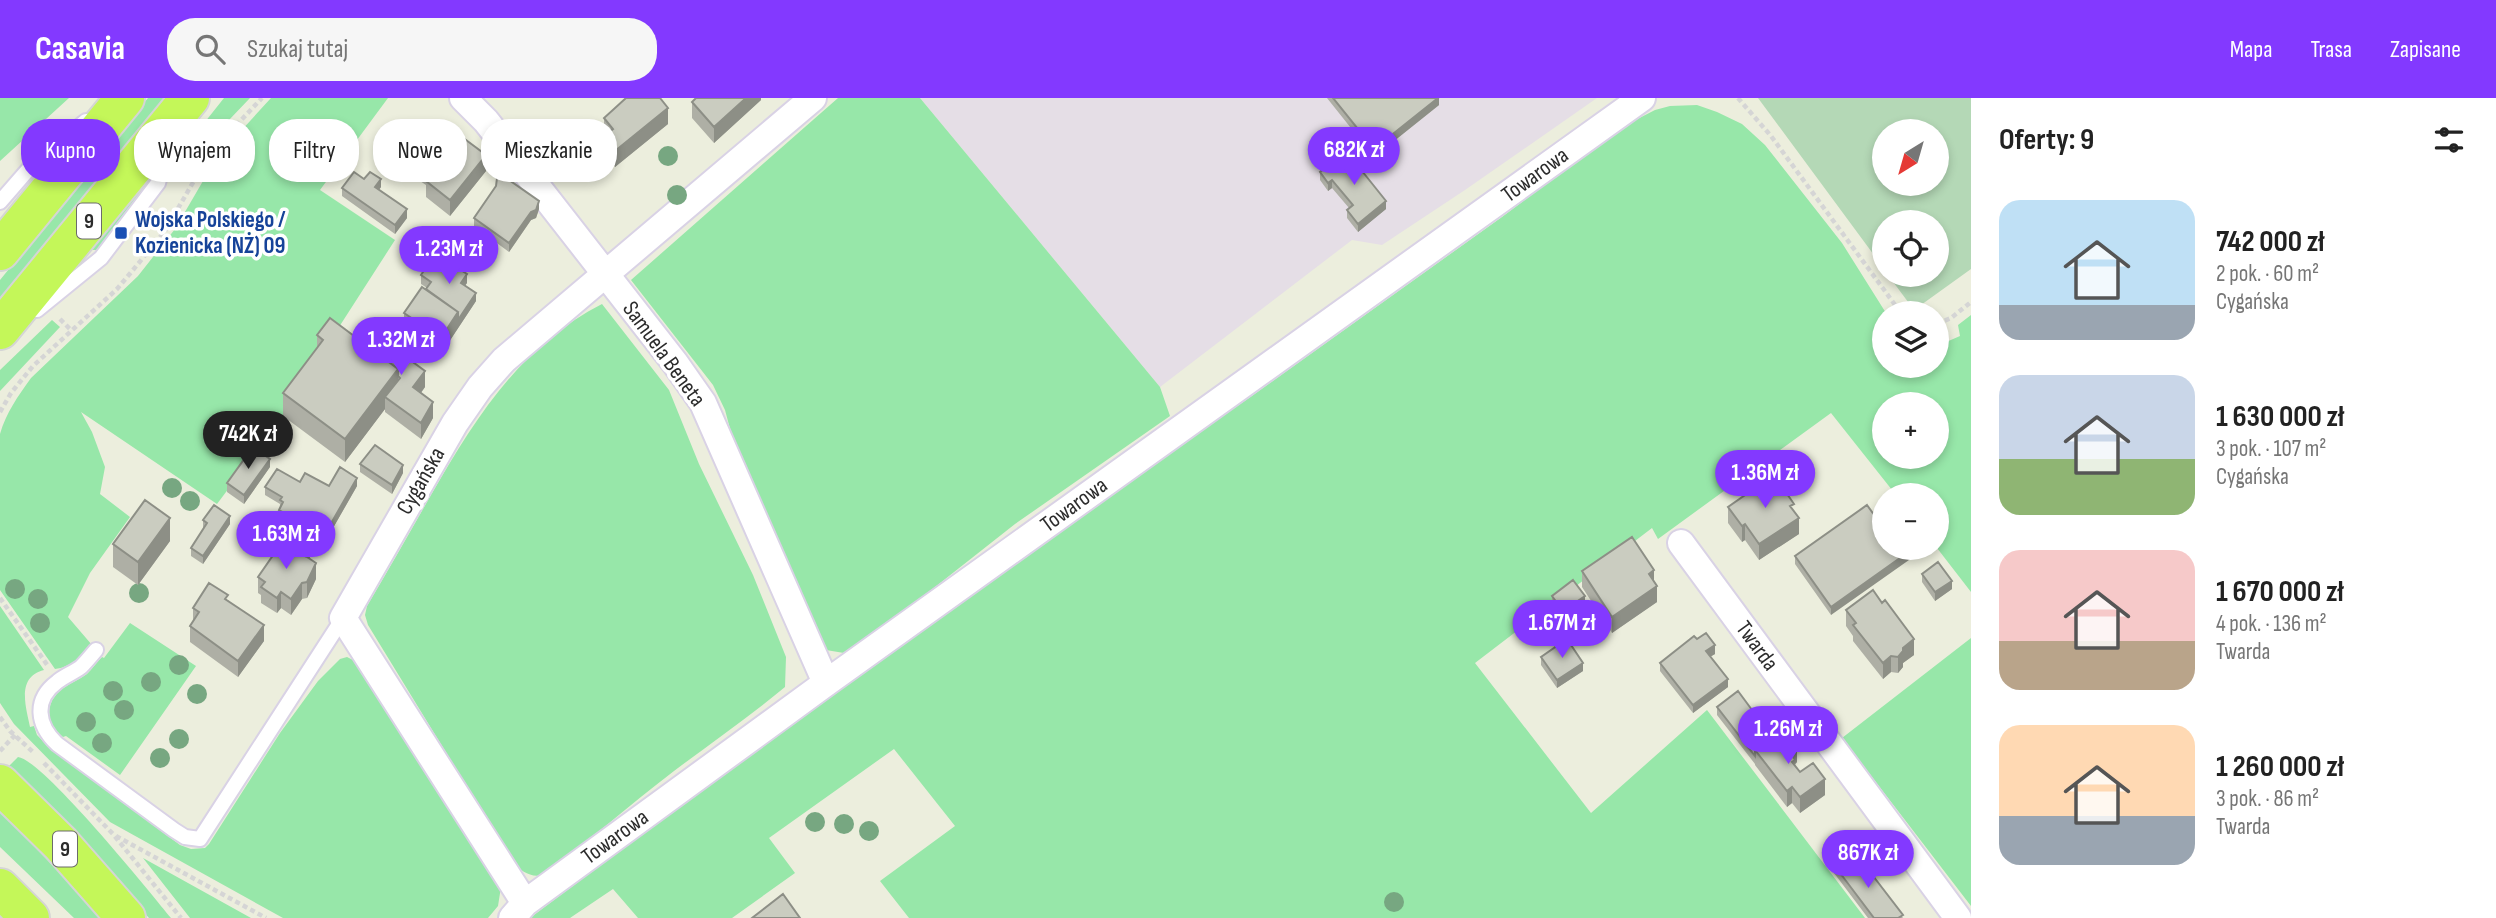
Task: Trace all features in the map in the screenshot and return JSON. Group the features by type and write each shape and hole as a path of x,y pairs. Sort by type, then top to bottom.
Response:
{"main road":[{"name":"9","path":"0,251 125,98"},
{"name":"9","path":"0,330 184,105"},
{"name":"9","path":"0,784 61,844 126,918"},
{"path":"0,888 30,918"}],"street":[{"name":"Samuela Beneta","path":"463,98 486,121 676,363 703,403 826,683"},
{"name":"Cygańska","path":"343,618 455,423 480,387 504,360 813,98"},
{"name":"Towarowa","path":"518,911 826,683 1642,98"},
{"name":"Twarda","path":"1681,543 1958,918"},
{"path":"343,618 518,911"}],"lane":[{"path":"0,202 33,164 114,98"},
{"path":"0,340 101,258 121,233 158,183 184,105"},
{"name":"Cygańska","path":"96,650 82,666 48,690 40,706 39,717 43,726 57,744 174,830 185,837 200,839 343,618"}],"path":[{"path":"0,412 11,393 33,366 117,289 133,270 164,232 210,153 262,98"},
{"path":"1738,98 1771,136 1892,301"},
{"path":"1949,319 1971,302"},
{"path":"0,598 51,671"},
{"path":"0,717 113,834 181,918"},
{"path":"0,751 15,735"},
{"path":"113,834 266,918"}],"shaded area":[{"path":"920,98 1597,98 1382,245 1352,240 1160,387"}],"green space":[{"path":"0,98 69,98 46,119 21,119 21,142 0,161"},
{"path":"148,98 166,98 149,119 134,119 134,137 120,155 120,132"},
{"path":"224,98 250,98 230,119 207,119"},
{"path":"271,98 388,98 359,137 359,119 269,119 269,182 326,182 320,190 395,240 330,341 323,363 217,504 81,412 105,467 100,494 130,517 90,573 68,617 92,645 76,661 55,669 0,590 0,434 13,405 31,378 138,276 175,229 202,182 255,182 255,119 252,119"},
{"path":"838,98 920,98 1160,387 1170,416 1015,524 850,654 826,650 736,451 725,410 713,385 631,280"},
{"path":"1758,98 1971,98 1971,269 1949,285 1949,210 1872,210 1872,252"},
{"path":"1697,105 1742,124 1765,145 1842,243 1878,301 1872,301 1872,378 1949,378 1949,341 1960,336 1958,325 1971,315 1971,592 1946,560 1949,560 1949,483 1886,483 1875,469 1949,469 1949,392 1872,392 1872,465 1831,413 1658,539 1652,528 1475,663 1591,813 1707,710 1865,918 909,918 880,881 955,826 894,749 769,838 795,873 732,918 638,918 613,889 570,918 530,918 959,596 1046,542 1069,519 1249,398 1502,217 1622,127 1655,110 1670,106"},
{"path":"80,182 98,182 0,302 0,280"},
{"path":"144,182 151,182 97,250 89,250"},
{"path":"1897,287 1946,287 1927,301 1907,301"},
{"path":"602,304 669,390 699,464 753,575 786,657 785,687 543,875 534,876 513,862 368,625 365,615 367,606 431,495 483,412 524,362 547,340"},
{"path":"52,320 60,327 0,391 0,370"},
{"path":"0,606 44,670 29,679 26,686 25,702 30,727 34,726 37,735 52,750 180,845 191,849 205,848 209,844 280,733 318,681 340,659 347,657 357,662 501,887 498,906 488,918 283,918 110,822 14,724 0,703"},
{"path":"130,623 196,666 120,775 57,732 49,713 56,695 87,674 104,658"},
{"path":"1971,638 1971,906 1842,738"},
{"path":"18,757 31,764 72,802 171,918 149,918 80,840 8,767"},
{"path":"0,810 102,918 74,918 0,847"},
{"path":"143,858 251,918 190,918"}],"building":[{"path":"626,98 660,98 668,108 617,149 617,119 604,118"},
{"path":"696,98 746,98 714,127 692,102"},
{"path":"1333,98 1438,98 1374,149"},
{"path":"467,141 481,151 481,161 467,179"},
{"path":"1346,151 1386,201 1358,224 1347,210 1353,205 1332,180 1328,183 1320,172"},
{"path":"370,172 373,174 373,182 379,182 375,187 407,209 395,225 342,188 346,182 359,182 359,176 364,179"},
{"path":"427,182 464,182 450,200"},
{"path":"496,182 512,182 539,201 536,210 531,212 509,243 474,218"},
{"path":"445,260 467,274 461,283 476,293 458,320 458,312 426,289 431,282 421,275 429,263 439,269"},
{"path":"422,287 458,312 441,338 434,333 429,340 411,329 416,321 404,313"},
{"path":"330,318 398,369 345,439 283,393 323,340 317,335"},
{"path":"365,327 425,371 413,387 433,402 421,423 385,397 400,378 398,369 357,338"},
{"path":"375,445 403,465 392,485 360,464"},
{"path":"253,447 270,459 244,495 227,483"},
{"path":"340,467 357,478 329,527 315,519 311,528 279,510 282,497 265,487 277,469 300,482 305,473 329,486"},
{"path":"1774,475 1794,504 1790,506 1799,518 1759,544 1745,524 1742,526 1728,507"},
{"path":"145,500 170,518 138,562 113,544"},
{"path":"214,505 230,516 203,556 191,548 207,523 203,520"},
{"path":"1867,505 1872,512 1872,560 1897,560 1831,607 1795,556"},
{"path":"294,534 311,548 305,556 287,543"},
{"path":"1632,537 1654,570 1649,574 1657,586 1612,617 1582,571"},
{"path":"283,541 316,563 307,582 302,583 291,599 281,592 277,598 261,587 265,582 258,577"},
{"path":"1938,562 1952,581 1935,592 1922,574"},
{"path":"1573,580 1585,596 1563,611 1552,596"},
{"path":"209,583 228,595 225,599 264,625 238,661 190,626 199,612 193,608"},
{"path":"1873,590 1882,603 1885,600 1914,639 1903,648 1898,657 1891,656 1883,663 1853,625 1856,623 1846,610"},
{"path":"1706,633 1715,645 1706,651 1728,679 1693,705 1660,663 1694,636 1697,639"},
{"path":"1567,639 1583,663 1557,680 1541,657"},
{"path":"1738,691 1772,737 1755,750 1755,756 1717,707"},
{"path":"1776,734 1783,743 1790,737 1797,746 1790,752 1795,760 1792,762 1800,772 1813,763 1825,779 1800,797 1792,787 1787,791 1755,750"},
{"path":"1848,853 1865,875 1870,872 1903,915 1898,918 1874,918 1834,865"},
{"path":"783,894 800,918 752,918"}],"place":[{"name":"Wojska Polskiego / Kozienicka (NŻ) 09","path":"121,233"}]}
